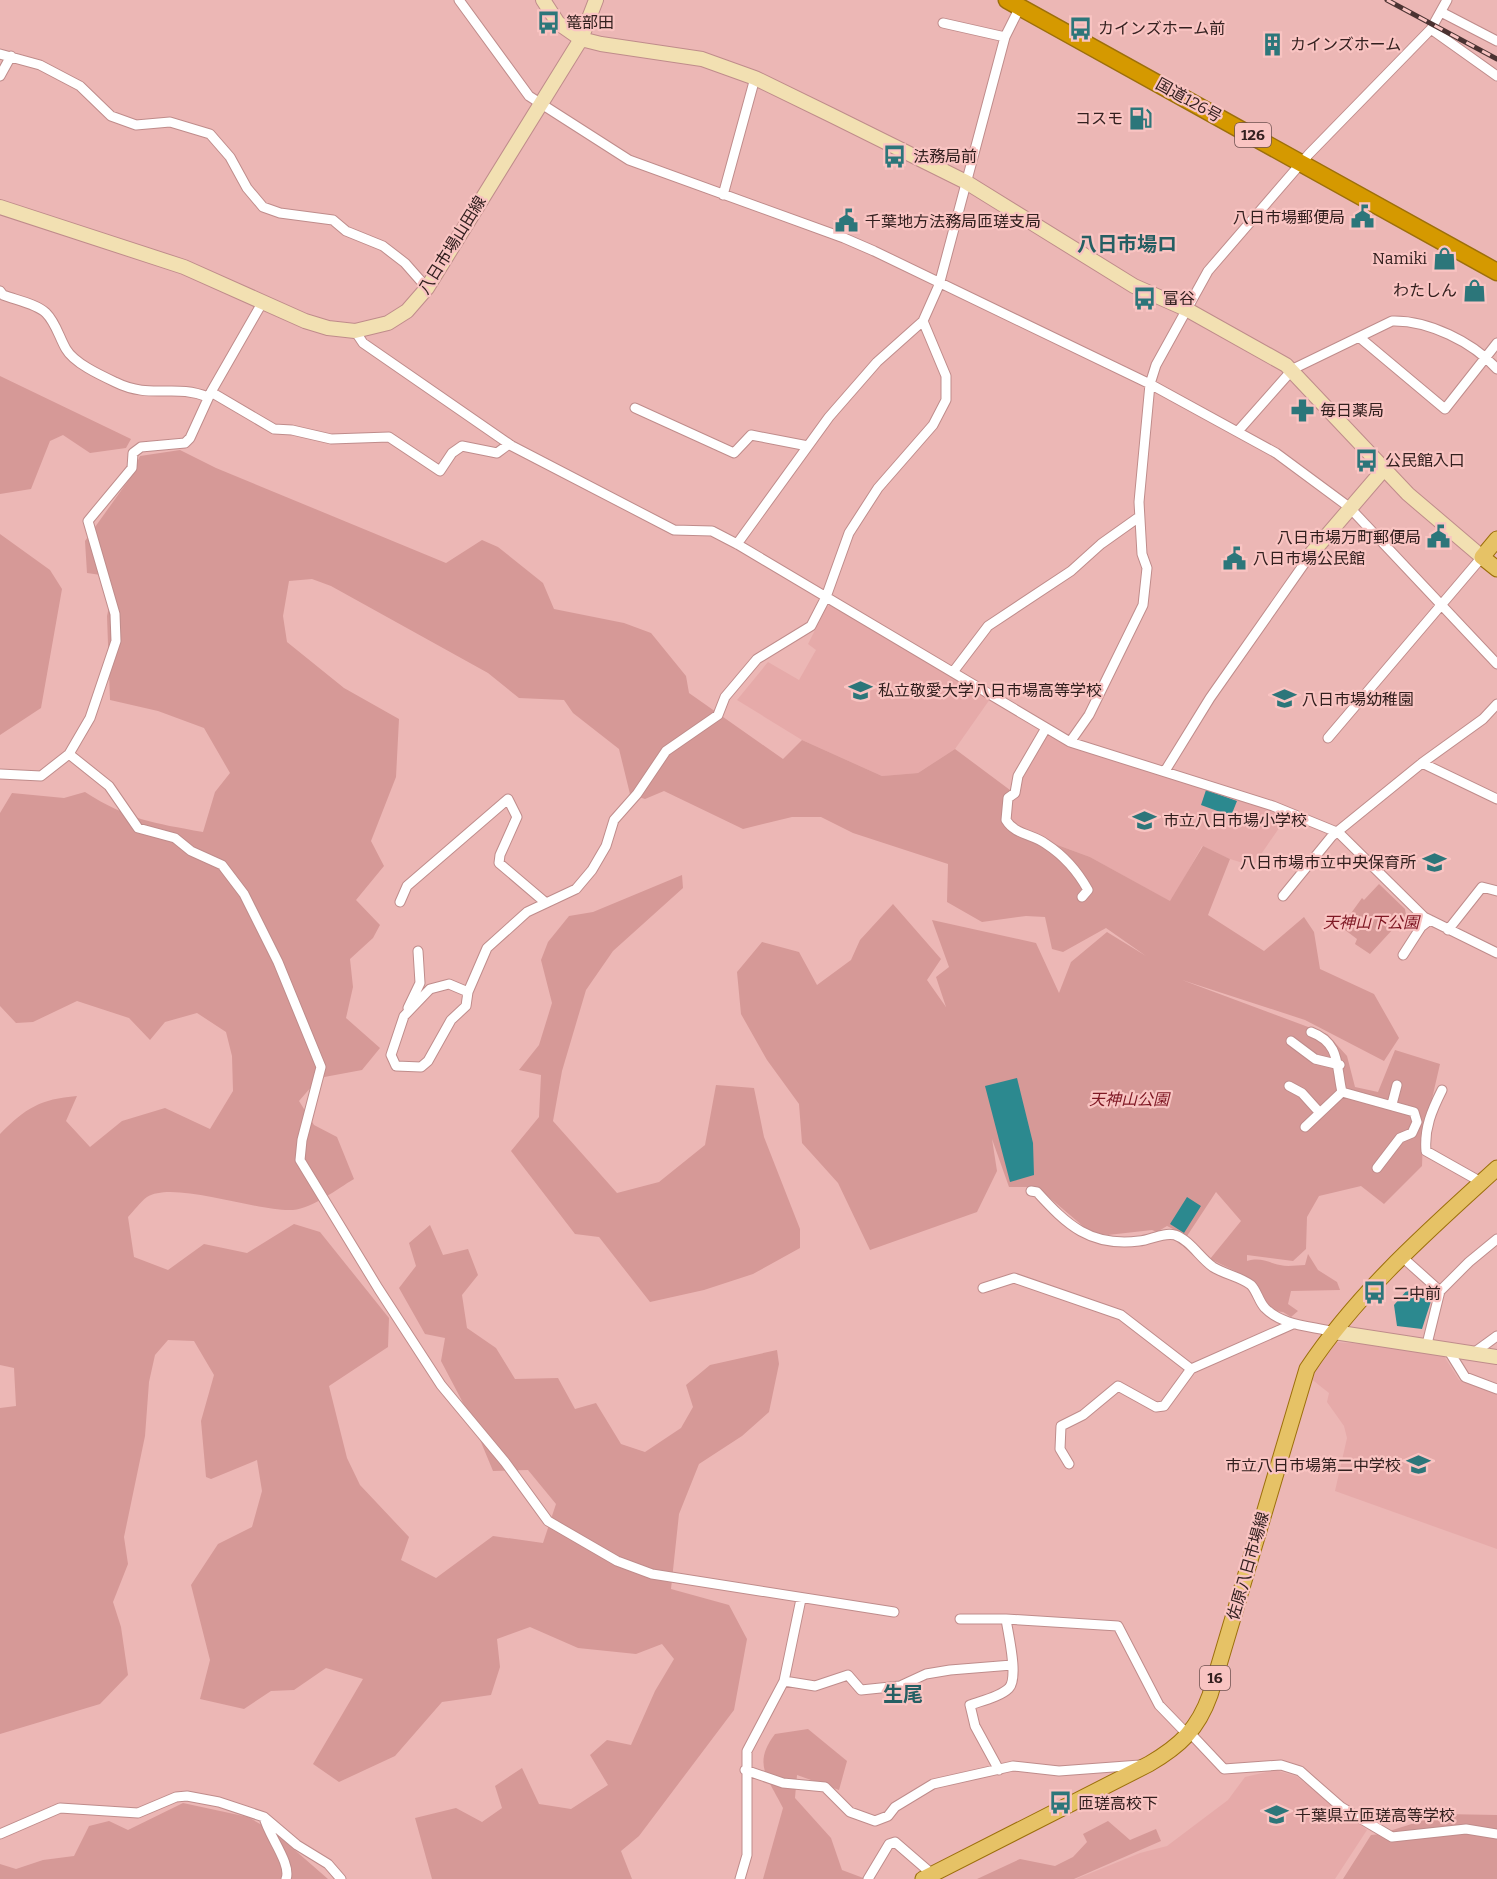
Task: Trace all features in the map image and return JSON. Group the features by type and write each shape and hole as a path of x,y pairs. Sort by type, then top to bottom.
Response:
{"highway":[{"name":"国道126号","path":"1013,3 1303,162 1497,272"}],"main road":[{"path":"1497,539 1482,557 1497,568"},
{"name":"佐原八日市場線","path":"928,1876 1149,1764 1180,1745 1190,1735 1204,1713 1210,1695 1307,1369 1334,1332 1401,1256 1497,1168"}],"street":[{"path":"459,0 530,96 629,160 844,238 1150,384 1239,430 1276,453 1349,507 1497,664"},
{"path":"543,0 558,23 581,39 702,59 755,78 966,182 1134,286 1186,309 1293,369 1384,469 1432,517 1482,557 1328,738"},
{"name":"八日市場山田線","path":"0,207 183,267 262,303 328,328 355,331 377,327 399,317 427,288 581,39 596,0"},
{"path":"1070,742 1089,715 1143,605 1147,568 1142,554 1139,517 1150,384 1156,365 1208,271 1303,162 1431,29 1447,0"},
{"path":"737,544 829,417 878,362 924,321 939,285 1013,3"},
{"path":"1442,12 1497,41"},
{"path":"944,23 1005,37"},
{"path":"1431,29 1497,76"},
{"path":"0,54 40,65 80,87 111,116 136,125 170,122 210,134 230,158 247,188 263,207 280,213 333,220 346,231 383,246 405,263 427,288"},
{"path":"0,76 11,56"},
{"path":"723,195 755,78"},
{"path":"0,291 3,296 44,311 53,322 67,351 75,359 115,382 148,393 177,390 209,394 274,429 292,430 331,439 389,437 440,471 452,453 462,446 497,453 509,444"},
{"path":"0,774 41,776 69,754 90,718 116,641 115,614 88,521 132,468 133,453 141,447 185,443 190,438 209,394 262,303"},
{"path":"1239,430 1293,369 1392,321 1404,320 1448,335 1486,357 1497,369"},
{"path":"418,951 420,983 404,1016 390,1055 396,1066 420,1067 428,1061 451,1020 466,1006 468,993 487,948 503,931 527,912 576,889 592,870 606,846 615,820 637,794 666,751 718,715 725,697 757,659 811,626 826,597 849,533 878,488 933,425 946,400 946,376 924,321"},
{"path":"355,331 363,343 509,444 674,530 712,531 737,544 1070,742 1273,806 1339,833 1430,920 1497,953"},
{"path":"1359,337 1445,409 1497,343"},
{"path":"635,408 734,453 751,435 808,446"},
{"path":"1165,771 1210,698 1311,554 1384,469"},
{"path":"953,672 988,626 1071,571 1101,544 1139,517"},
{"path":"1283,896 1332,836 1339,833 1422,763 1482,719 1497,704"},
{"path":"1046,728 1018,776 1015,794 1008,798 1006,820 1020,833 1045,843 1076,870 1088,890 1082,897"},
{"path":"69,754 109,786 138,828 175,838 191,851 222,865 244,894 278,962 321,1067 302,1140 300,1160 441,1385 505,1462 548,1521 617,1561 652,1574 894,1612"},
{"path":"1422,763 1497,799"},
{"path":"400,902 406,886 508,799 517,814 500,855 499,863 546,903"},
{"path":"1448,930 1482,888 1497,891"},
{"path":"1403,956 1421,927 1430,920"},
{"path":"404,1016 430,989 449,984 468,993"},
{"path":"1311,1032 1321,1035 1340,1065 1342,1092"},
{"path":"1291,1041 1315,1059 1340,1065"},
{"path":"1392,1104 1397,1085"},
{"path":"1289,1086 1302,1093 1320,1113"},
{"path":"1442,1090 1431,1113 1425,1138 1426,1151 1481,1182"},
{"path":"1342,1092 1392,1104 1414,1112 1420,1110 1431,1113"},
{"path":"1305,1127 1342,1092"},
{"path":"1377,1168 1400,1138 1412,1133 1417,1122 1414,1112"},
{"path":"1031,1191 1037,1192 1057,1214 1080,1233 1096,1238 1132,1241 1172,1234 1183,1239 1215,1268 1251,1285 1265,1309 1293,1324 1497,1357"},
{"path":"1427,1344 1440,1291 1469,1262 1497,1239"},
{"path":"1401,1256 1440,1291"},
{"path":"983,1288 1014,1278 1121,1315 1191,1369"},
{"path":"1069,1464 1060,1449 1061,1426 1083,1415 1118,1386 1156,1407 1164,1406 1191,1369 1293,1324"},
{"path":"1475,1352 1497,1336"},
{"path":"1447,1348 1465,1377 1497,1389"},
{"path":"740,1879 747,1855 745,1770 747,1751 784,1681 801,1599"},
{"path":"960,1619 1006,1619 1118,1626 1159,1705 1224,1769 1281,1765 1300,1772 1341,1807 1392,1837 1466,1829 1497,1834"},
{"path":"999,1770 975,1726 970,1705 1008,1689 1014,1677 1006,1619"},
{"path":"784,1681 815,1686 848,1675 861,1690 900,1686 926,1674 950,1670 1012,1665"},
{"path":"745,1770 783,1783 825,1787 850,1812 875,1821 888,1816 895,1807 933,1784 1013,1766 1059,1771 1149,1764"},
{"path":"0,1834 60,1808 138,1813 176,1797 187,1796 219,1802 264,1817 297,1845 328,1864 341,1879"},
{"path":"264,1817 267,1830 285,1860 288,1874 286,1879"},
{"path":"868,1879 889,1844 895,1842 928,1876"}],"shaded area":[{"name":"私立敬愛大学八日市場高等学校","path":"832,603 990,699 955,749 918,773 882,776 802,740 737,700 768,662 799,680 816,650 808,644 826,608"},
{"name":"市立八日市場小学校","path":"1047,735 1068,746 1288,815 1253,866 1230,859 1202,846 1171,902 1090,857 1003,825 1014,793"},
{"name":"市立八日市場第二中学校","path":"1335,1342 1435,1349 1444,1356 1459,1380 1497,1392 1497,1549 1335,1491 1347,1438 1344,1426 1327,1402 1329,1393 1310,1378"},
{"name":"千葉県立匝瑳高等学校","path":"1275,1770 1296,1776 1367,1830 1335,1879 1076,1879 1140,1853 1167,1846 1228,1800 1245,1777"}],"green space":[{"path":"0,376 131,439 126,448 90,453 63,435 50,441 31,489 0,494"},
{"name":"天神山公園","path":"180,450 216,468 446,563 482,540 498,547 543,583 554,609 624,623 651,633 686,676 689,693 783,759 802,740 882,776 918,773 955,749 1014,793 1003,825 1090,857 1170,901 1203,846 1230,859 1208,915 1264,951 1304,917 1314,932 1320,969 1374,994 1399,1038 1384,1061 1305,1020 1182,980 1327,1034 1347,1056 1355,1087 1378,1092 1395,1050 1440,1064 1423,1138 1422,1166 1384,1204 1361,1186 1319,1196 1307,1217 1306,1249 1293,1261 1247,1255 1247,1261 1260,1260 1289,1266 1305,1265 1308,1254 1318,1270 1337,1282 1340,1290 1291,1291 1288,1304 1298,1311 1291,1317 1283,1312 1274,1311 1237,1272 1210,1259 1241,1221 1216,1192 1187,1236 1167,1226 1157,1232 1152,1230 1108,1235 1091,1233 1037,1187 1009,1187 992,1139 997,1171 977,1212 870,1250 838,1183 802,1143 799,1104 767,1060 741,1014 737,972 762,942 799,952 817,985 851,960 860,940 893,904 941,959 927,980 946,1007 936,977 949,967 932,920 1036,943 1059,993 1071,962 1107,932 1146,956 1106,928 1063,952 1052,949 1045,917 1026,916 982,922 947,902 948,864 853,833 821,817 792,817 743,829 664,791 645,799 630,794 619,749 573,713 564,700 519,698 488,673 331,586 312,579 289,581 283,616 287,642 344,688 399,719 396,777 371,841 384,866 356,900 380,925 373,938 350,959 353,987 346,1018 380,1048 362,1070 319,1078 299,1101 314,1125 337,1137 354,1179 317,1202 293,1210 176,1192 147,1197 128,1217 134,1257 168,1270 204,1244 247,1253 294,1224 320,1232 389,1318 388,1347 329,1386 347,1458 360,1485 409,1537 401,1560 436,1578 493,1536 543,1543 556,1504 528,1470 493,1471 471,1418 441,1361 445,1338 425,1334 399,1288 416,1266 409,1243 430,1225 443,1255 468,1249 478,1275 462,1295 467,1328 496,1348 515,1379 558,1378 575,1409 596,1403 621,1444 645,1452 681,1428 693,1407 686,1385 710,1365 777,1350 779,1364 769,1412 742,1436 699,1464 679,1514 671,1589 729,1605 747,1639 734,1710 639,1836 621,1851 632,1879 432,1879 415,1818 456,1808 482,1822 502,1808 495,1786 522,1768 539,1804 571,1809 608,1785 590,1755 607,1740 631,1745 655,1691 674,1659 662,1644 636,1654 578,1648 530,1627 497,1639 500,1667 491,1695 442,1702 395,1756 339,1782 313,1764 363,1679 326,1668 294,1690 271,1691 244,1709 200,1699 210,1660 191,1585 218,1544 252,1527 262,1491 257,1460 211,1479 206,1477 201,1421 214,1375 194,1341 168,1340 155,1355 149,1382 145,1436 124,1537 128,1564 113,1602 121,1627 128,1675 100,1704 0,1734 0,1408 16,1406 14,1368 0,1365 0,1134 34,1106 64,1097 77,1096 66,1121 90,1147 122,1121 165,1108 210,1129 233,1091 232,1056 226,1032 197,1013 165,1022 150,1040 129,1018 77,1001 33,1022 16,1023 0,1006 0,813 12,793 64,798 85,792 128,815 203,832 215,792 230,773 204,728 158,711 110,700 107,616 113,588 108,576 87,573 85,541 128,481 140,456"},
{"path":"0,534 50,570 62,589 41,708 0,735"},
{"path":"682,875 683,888 613,951 586,990 562,1071 553,1121 617,1193 659,1182 705,1145 716,1085 754,1088 764,1137 800,1229 800,1248 753,1274 704,1290 650,1302 599,1237 575,1234 511,1151 539,1117 541,1075 519,1070 539,1045 552,1003 541,960 548,942 569,916 593,912"},
{"name":"天神山下公園","path":"1379,884 1405,909 1406,915 1370,954 1355,944 1357,939 1341,927 1362,898 1364,900"},
{"path":"808,1729 847,1761 839,1790 797,1775 795,1798 831,1838 842,1870 866,1879 763,1879 783,1808 765,1771 764,1754 775,1734"},
{"path":"183,1803 248,1817 274,1832 328,1879 0,1879 0,1864 16,1869 43,1860 74,1856 89,1826 109,1821 128,1830"},
{"path":"1443,1814 1497,1815 1497,1879 1343,1879 1371,1835"},
{"path":"1108,1821 1130,1840 1156,1829 1161,1841 1074,1879 977,1879 1020,1859 1055,1866 1073,1857 1087,1842 1083,1834"}],"water":[{"path":"1206,790 1237,801 1231,816 1201,805"},
{"path":"1017,1078 1033,1143 1034,1175 1010,1182 985,1086"},
{"path":"1187,1197 1201,1206 1184,1233 1170,1224"},
{"path":"1420,1288 1432,1298 1422,1329 1397,1326 1394,1305 1408,1289"}],"railway":[{"path":"1387,0 1497,59"}],"place":[{"name":"篭部田","path":"548,22"},
{"name":"カインズホーム前","path":"1080,28"},
{"name":"カインズホーム","path":"1272,44"},
{"name":"コスモ","path":"1141,118"},
{"name":"法務局前","path":"895,156"},
{"name":"八日市場郵便局","path":"1363,217"},
{"name":"千葉地方法務局匝瑳支局","path":"847,221"},
{"name":"Namiki","path":"1445,258"},
{"name":"わたしん","path":"1475,290"},
{"name":"富谷","path":"1145,298"},
{"name":"毎日薬局","path":"1302,410"},
{"name":"公民館入口","path":"1367,460"},
{"name":"八日市場万町郵便局","path":"1439,537"},
{"name":"八日市場公民館","path":"1235,558"},
{"name":"私立敬愛大学八日市場高等学校","path":"860,690"},
{"name":"八日市場幼稚園","path":"1284,699"},
{"name":"市立八日市場小学校","path":"1145,820"},
{"name":"八日市場市立中央保育所","path":"1434,862"},
{"name":"二中前","path":"1375,1293"},
{"name":"市立八日市場第二中学校","path":"1419,1465"},
{"name":"匝瑳高校下","path":"1060,1803"},
{"name":"千葉県立匝瑳高等学校","path":"1277,1815"}],"district":[{"name":"八日市場ロ","path":"1127,244"},
{"name":"生尾","path":"903,1694"}]}
